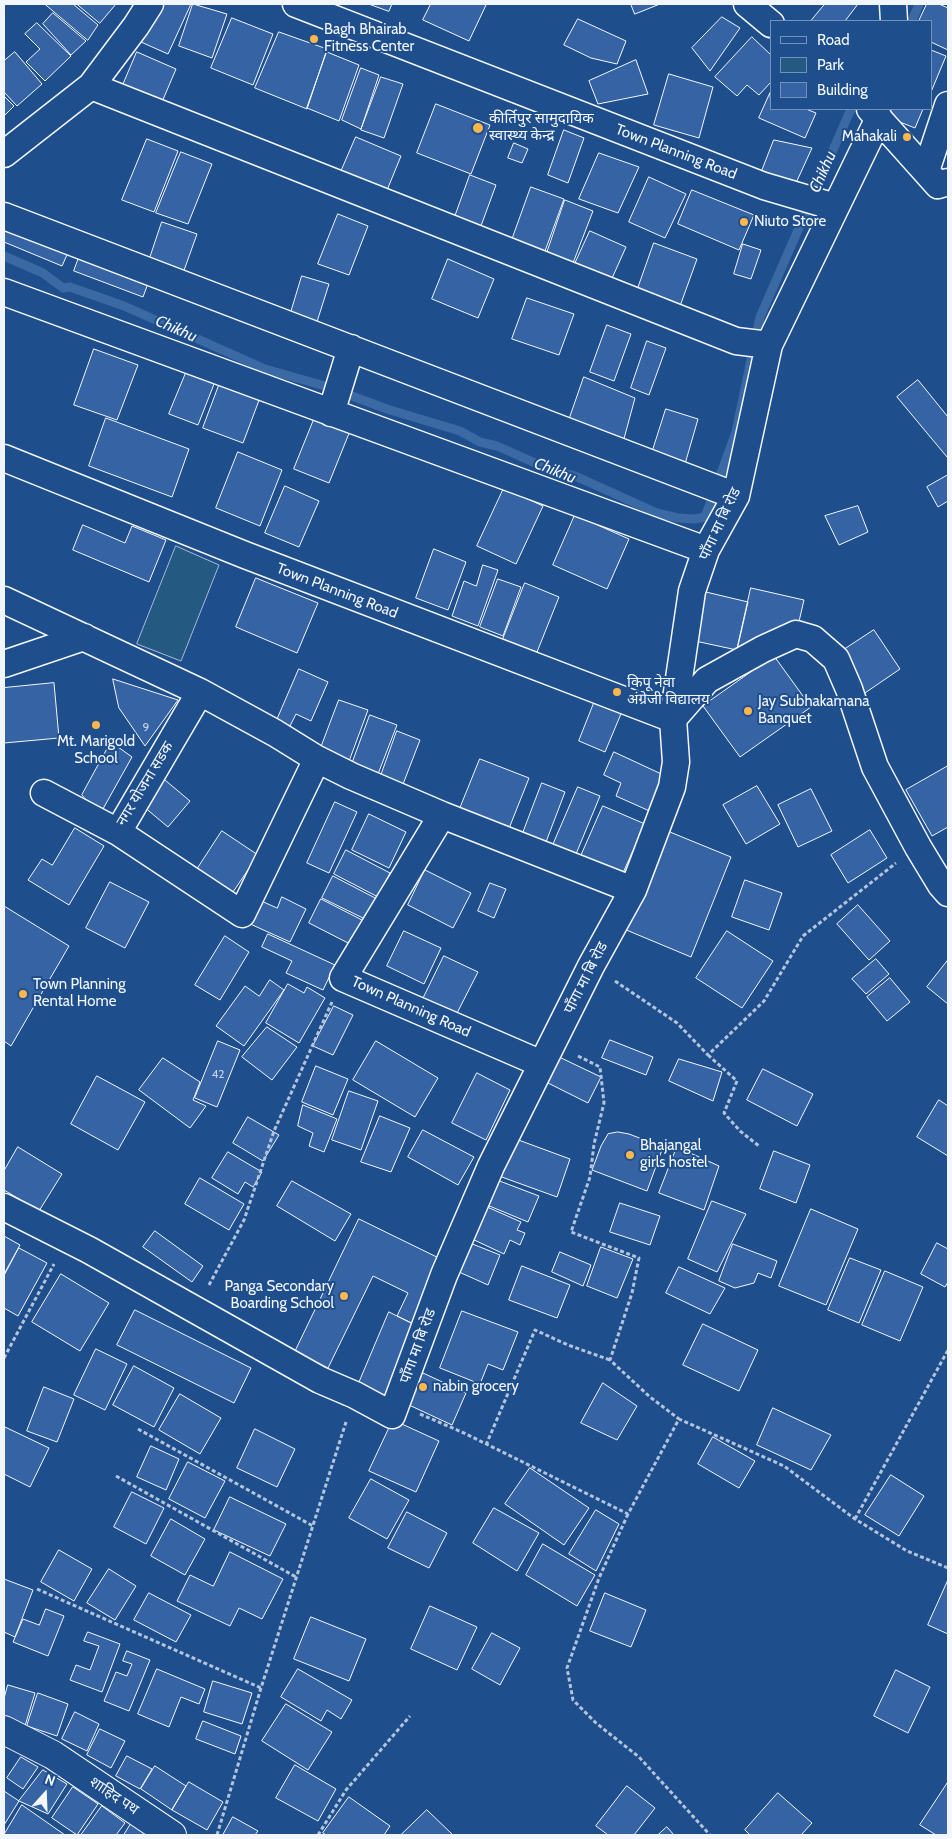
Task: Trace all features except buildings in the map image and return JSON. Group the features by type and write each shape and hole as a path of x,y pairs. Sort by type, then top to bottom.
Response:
{"street":[{"path":"4,154 91,86 150,4"},
{"name":"Town Planning Road","path":"296,4 764,186 835,207"},
{"path":"747,4 770,23"},
{"path":"893,4 894,20"},
{"path":"91,86 736,341 769,345"},
{"path":"937,176 948,105"},
{"path":"875,113 937,176"},
{"name":"पाँगा मा बि रोड","path":"392,1415 460,1236 491,1166 591,966 633,890 672,787 676,762 673,719 692,590 706,550 736,496 769,345 835,207 875,113"},
{"path":"4,216 736,496"},
{"path":"4,292 706,550"},
{"path":"331,413 351,348"},
{"name":"Town Planning Road","path":"4,458 254,559 673,719"},
{"path":"4,600 200,692 318,759 442,815 633,890"},
{"path":"673,719 707,680 763,649 796,634 813,639 836,658 849,689 875,767 918,847 948,893"},
{"path":"4,664 84,637"},
{"name":"नगर योजना सडक","path":"44,793 118,832 200,692"},
{"path":"118,832 242,914 318,759"},
{"name":"Town Planning Road","path":"442,815 343,978 542,1064"},
{"path":"4,1207 67,1239 320,1380 355,1395 392,1415"},
{"name":"शाहिद पथ","path":"4,1730 54,1755 172,1835"}],"path":[{"path":"708,1054 764,1001 803,936 918,847"},
{"path":"591,966 676,1023 737,1081 724,1113 740,1131 759,1146"},
{"path":"194,1309 244,1220 274,1131 301,1067 343,978"},
{"path":"600,1066 604,1103 594,1144 590,1176 571,1232 639,1258 632,1293 610,1360"},
{"path":"4,1358 67,1239"},
{"path":"486,1445 535,1330 568,1345 610,1360 650,1398 678,1419 784,1466 855,1519 907,1551 948,1568"},
{"path":"855,1519 948,1350"},
{"path":"216,1835 355,1395"},
{"path":"392,1415 421,1414 464,1432 486,1445 628,1514"},
{"path":"678,1419 627,1514 599,1578 567,1668 573,1700 596,1722 639,1757 710,1835"},
{"path":"138,1429 313,1526"},
{"path":"116,1476 296,1578"},
{"path":"37,1589 261,1688"},
{"path":"318,1835 346,1790 410,1716"}],"green space":[{"path":"176,546 219,565 181,661 137,644"}],"waterway":[{"name":"Chikhu","path":"912,20 919,4"},
{"name":"Chikhu","path":"4,256 43,273 63,288 70,287 124,306 265,369 325,386 387,409 460,431 480,442 497,446 551,470 575,476 657,513 678,518 695,519 705,517 736,432 760,317 851,110"}],"place":[{"name":"Bagh Bhairab Fitness Center","path":"314,39"},
{"name":"कीर्तिपुर सामुदायिक स्वास्थ्य केन्द्र","path":"478,128"},
{"name":"Mahakali","path":"907,137"},
{"name":"Niuto Store","path":"744,222"},
{"name":"किपू नेवा अंग्रेजी विद्यालय","path":"617,692"},
{"name":"Jay Subhakamana Banquet","path":"748,711"},
{"name":"Mt. Marigold School","path":"96,725"},
{"name":"Town Planning Rental Home","path":"23,994"},
{"name":"Bhajangal girls hostel","path":"630,1155"},
{"name":"Panga Secondary Boarding School","path":"344,1296"},
{"name":"nabin grocery","path":"423,1387"}]}
